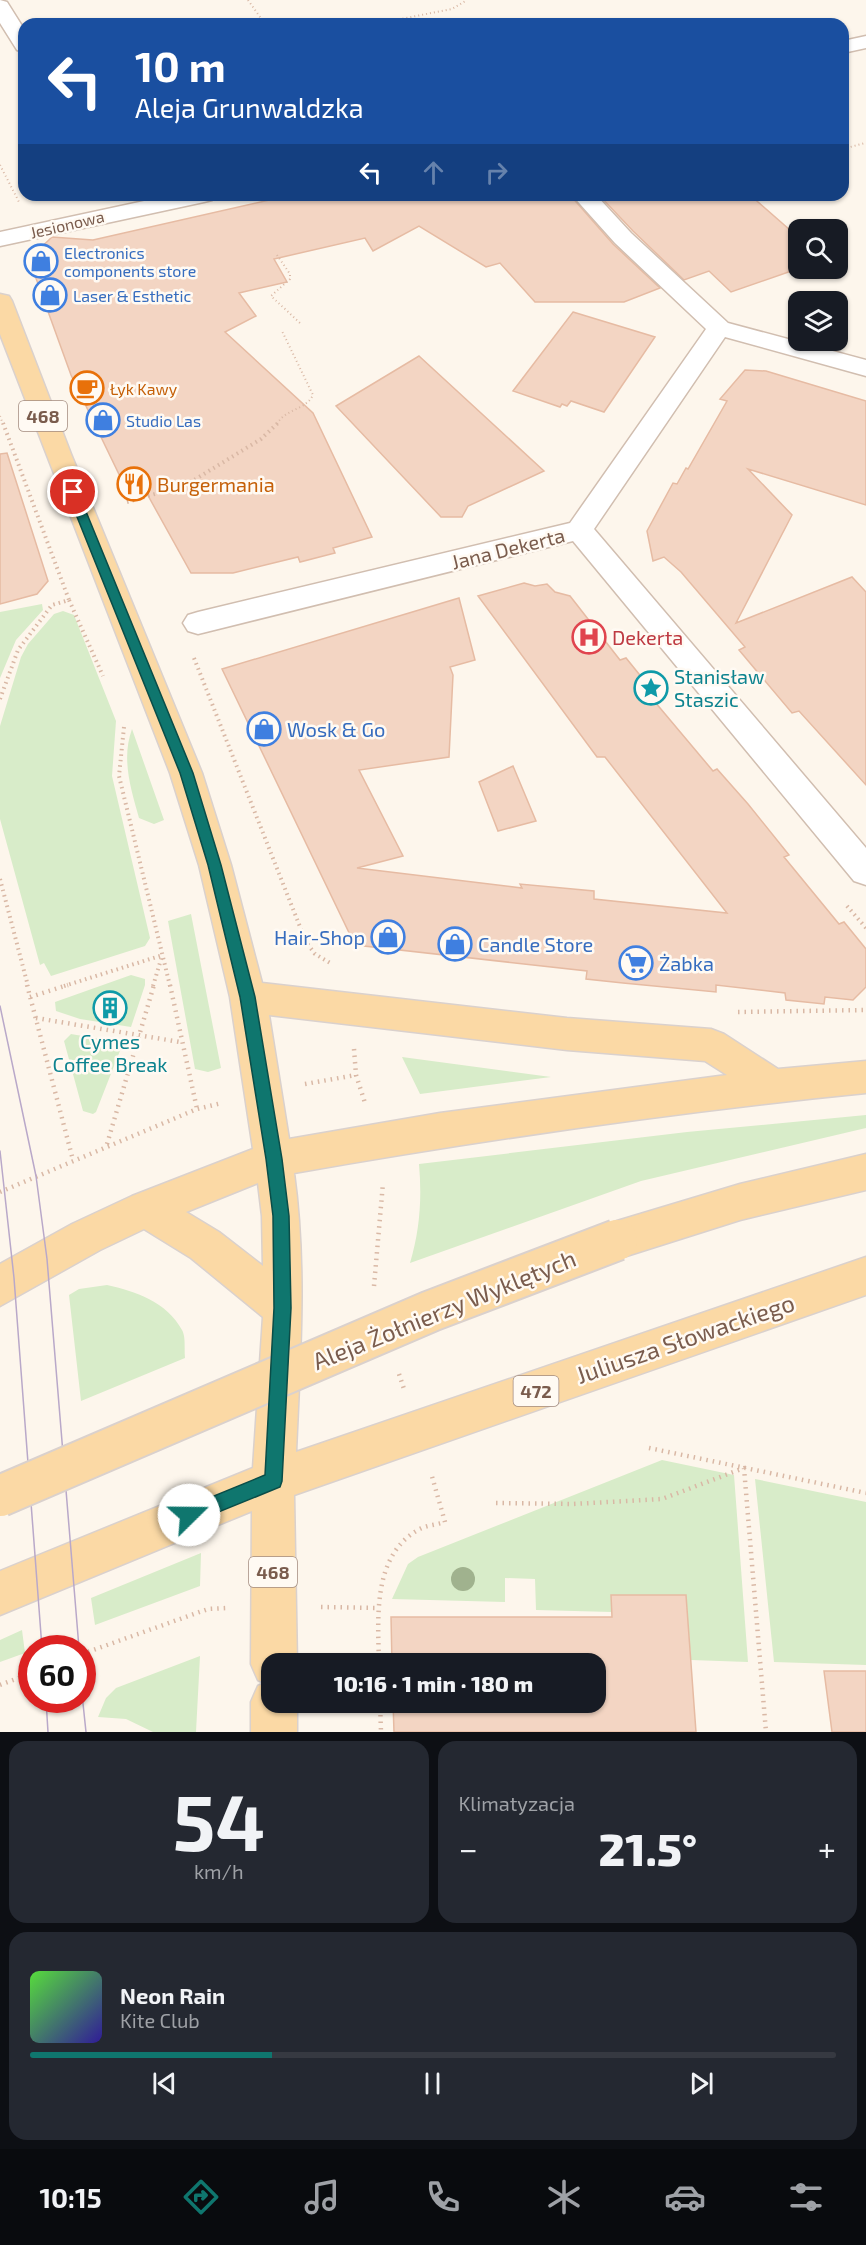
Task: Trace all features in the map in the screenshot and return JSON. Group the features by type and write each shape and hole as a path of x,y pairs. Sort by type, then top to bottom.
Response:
{"main road":[{"name":"468","path":"0,301 79,508 186,773 215,865 248,997 264,1091 281,1216 283,1308 273,1481 274,1653"},
{"path":"248,997 567,1034 711,1045 772,1086"},
{"path":"0,1286 86,1237 146,1209 274,1159 376,1140 772,1086 866,1077"},
{"name":"Aleja Żołnierzy Wyklętych","path":"0,1496 431,1311 617,1240 740,1202 866,1172"},
{"path":"146,1209 205,1245 283,1308"},
{"name":"Juliusza Słowackiego","path":"0,1593 273,1481 866,1276"},
{"path":"274,1713 274,1732"}],"street":[{"path":"0,6 18,36"},
{"path":"849,46 866,42"},
{"name":"Jesionowa","path":"0,238 103,205 143,201"},
{"path":"589,201 623,237 719,328 866,368"},
{"name":"Jana Dekerta","path":"198,623 579,530 719,328"},
{"path":"579,530 866,871"}],"path":[{"path":"248,0 261,18"},
{"path":"406,18 452,9 467,0"},
{"path":"849,147 865,143"},
{"path":"0,165 18,200"},
{"path":"18,201 21,206"},
{"path":"277,255 290,274 290,279 271,296 300,323"},
{"path":"127,502 186,486 261,439 274,428 281,416 310,401 313,396 310,386 282,331"},
{"path":"0,416 69,600 106,683"},
{"path":"0,699 18,650 52,605 69,600"},
{"path":"197,652 193,662 306,942 315,954 329,963 355,970 352,1010 356,1075 376,1140 383,1182 373,1295"},
{"path":"124,724 119,776 163,955 180,1042 197,1109"},
{"path":"0,879 74,1160"},
{"path":"30,997 163,955"},
{"path":"107,1145 137,1036 163,955"},
{"path":"36,1018 180,1042"},
{"path":"0,1192 197,1109 264,1091 356,1075"},
{"path":"379,1653 378,1608 380,1588 385,1572 409,1537 419,1530 445,1522 420,1432 398,1371"},
{"path":"649,1448 866,1493"},
{"path":"496,1503 573,1504 662,1499 744,1468"},
{"path":"744,1468 766,1732"},
{"path":"0,1685 18,1678"},
{"path":"380,1713 381,1732"}],"green space":[{"path":"42,604 43,610 16,640 0,678 0,612"},
{"path":"63,611 74,615 116,721 112,776 150,938 145,946 51,976 44,963 40,965 0,819 0,726 21,657 28,644 54,614"},
{"path":"132,729 164,820 154,824 139,818 130,785 127,751"},
{"path":"191,914 221,1068 208,1072 195,1069 168,921"},
{"path":"131,975 145,979 145,985 131,1027 80,1019 56,1011 55,1002"},
{"path":"71,1034 123,1043 96,1112 93,1114 83,1111 64,1041"},
{"path":"402,1057 551,1077 420,1094"},
{"path":"866,1115 866,1128 641,1181 410,1263 419,1214 419,1164 687,1132"},
{"path":"107,1285 139,1294 168,1312 176,1320 183,1333 185,1358 81,1401 69,1295 79,1289"},
{"path":"662,1460 734,1475 748,1662 691,1660 686,1596 611,1595 612,1612 536,1610 535,1579 505,1578 505,1602 392,1599 408,1564 418,1557"},
{"path":"755,1479 866,1502 866,1665 774,1662"},
{"path":"201,1553 200,1586 95,1625 91,1598"},
{"path":"22,1630 23,1635 18,1635 18,1656 0,1662 0,1640"},
{"path":"200,1656 196,1732 153,1732 126,1719 98,1717 106,1698 116,1688"}],"building":[{"path":"265,201 575,201 613,244 660,288 624,302 535,302 500,263 486,267 419,226 373,251 365,238 274,259 287,282 239,293 256,316 225,332 313,413 372,537 333,548 335,553 300,562 298,557 233,573 191,573 146,492 130,497 71,375 29,259 52,237 93,240"},
{"path":"605,201 757,201 788,228 788,272 731,292 709,271 684,280"},
{"path":"573,312 655,337 604,412 571,401 567,406 562,404 560,407 513,391"},
{"path":"419,356 544,471 468,506 462,517 441,517 336,406"},
{"path":"745,370 766,371 866,401 866,505 748,469 792,515 736,623 852,577 866,592 866,785 799,711 792,713 739,650 745,647 681,572 664,557 653,561 647,531 673,483 677,484 686,468 688,469 727,401 720,399"},
{"path":"7,453 48,581 37,594 0,604 0,454"},
{"path":"524,583 535,586 547,584 555,592 570,596 620,660 626,658 660,700 655,702 713,771 717,769 748,804 789,855 784,857 839,924 844,922 866,949 866,987 853,1000 825,997 824,1004 786,1000 785,993 716,985 716,992 586,979 587,971 355,945 222,669 459,598 475,660 450,667 453,675 449,757 359,770 403,856 357,868 522,888 520,884 594,891 594,899 727,913 605,757 597,757 478,596"},
{"path":"513,766 536,821 498,831 479,782"},
{"path":"611,1595 686,1595 696,1732 394,1732 393,1713 606,1713 606,1653 392,1653 391,1617 612,1617"},
{"path":"824,1671 866,1671 866,1732 832,1732"}],"tram line":[{"path":"0,1006 36,1176 47,1259 78,1635"},
{"path":"0,1151 14,1278 41,1635"},
{"path":"47,1713 48,1732"},
{"path":"84,1713 86,1732"}],"place":[{"name":"Electronics components store","path":"41,261"},
{"name":"Laser & Esthetic","path":"50,295"},
{"name":"Łyk Kawy","path":"87,388"},
{"name":"Studio Las","path":"103,420"},
{"name":"Burgermania","path":"134,484"},
{"name":"Dekerta","path":"589,637"},
{"name":"Stanisław Staszic","path":"651,688"},
{"name":"Wosk & Go","path":"264,729"},
{"name":"Hair-Shop","path":"388,937"},
{"name":"Candle Store","path":"455,944"},
{"name":"Żabka","path":"636,963"},
{"name":"Cymes Coffee Break","path":"110,1008"}],"route":[{"path":"73,492 186,773 215,865 248,997 264,1091 281,1216 283,1308 273,1481 189,1515"}]}
